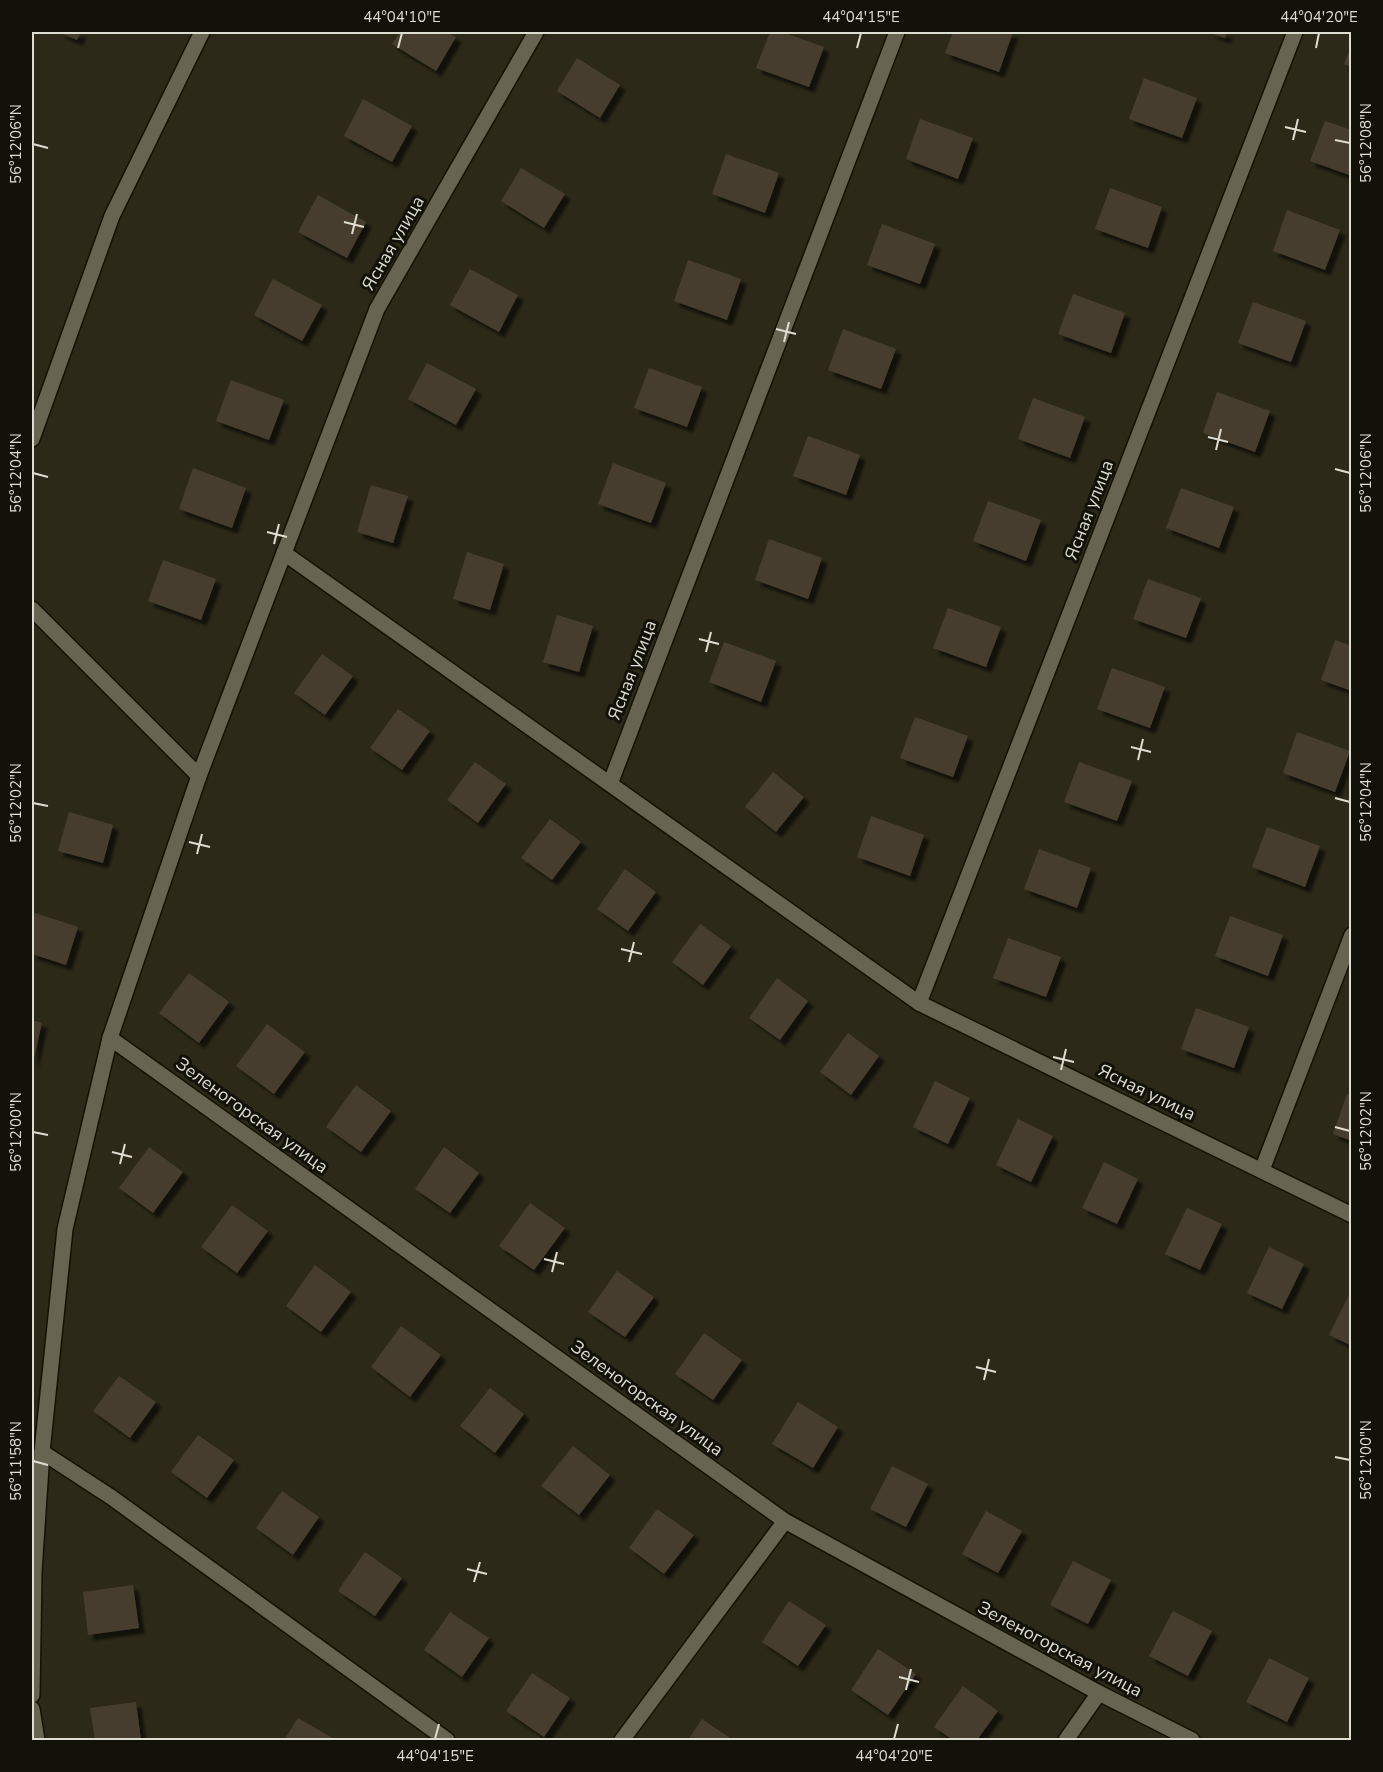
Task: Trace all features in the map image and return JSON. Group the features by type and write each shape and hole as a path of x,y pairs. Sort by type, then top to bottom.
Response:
{"street":[{"path":"32,439 112,216 202,32"},
{"name":"Ясная улица","path":"32,1695 34,1572 42,1452 65,1229 111,1038 199,776 377,309 536,32"},
{"name":"Ясная улица","path":"610,784 897,32"},
{"name":"Ясная улица","path":"919,1003 1295,32"},
{"name":"Ясная улица","path":"285,553 919,1003 1352,1215"},
{"path":"32,609 199,776"},
{"path":"1262,1170 1352,935"},
{"name":"Зеленогорская улица","path":"111,1038 785,1521 1099,1694 1192,1740"},
{"path":"42,1452 111,1497 447,1740"},
{"path":"622,1740 785,1521"},
{"path":"1066,1740 1099,1694"},
{"path":"32,1709 37,1740"}],"building":[{"path":"58,32 81,32 77,40"},
{"path":"400,32 447,32 456,37 436,71 392,44"},
{"path":"770,32 782,32 824,47 809,87 756,68"},
{"path":"953,32 1013,32 999,72 945,53"},
{"path":"1207,32 1227,32 1225,38"},
{"path":"1352,44 1352,67 1344,64"},
{"path":"577,58 620,85 600,118 557,91"},
{"path":"1144,78 1197,98 1182,138 1129,119"},
{"path":"363,99 412,126 392,162 344,136"},
{"path":"920,119 973,138 958,179 906,159"},
{"path":"1325,121 1352,130 1352,176 1310,161"},
{"path":"726,154 779,173 765,213 712,194"},
{"path":"521,168 565,194 544,228 501,201"},
{"path":"1110,188 1162,207 1148,248 1095,229"},
{"path":"318,195 366,222 347,258 298,232"},
{"path":"1287,210 1340,230 1325,270 1273,251"},
{"path":"882,224 935,244 920,284 867,265"},
{"path":"688,260 741,279 727,320 674,301"},
{"path":"470,269 518,295 499,332 450,305"},
{"path":"273,279 322,305 302,341 254,315"},
{"path":"1073,294 1125,313 1111,353 1058,334"},
{"path":"1253,302 1306,321 1291,362 1238,343"},
{"path":"843,329 896,349 881,389 828,370"},
{"path":"427,363 476,389 456,425 408,399"},
{"path":"649,368 702,387 687,427 634,408"},
{"path":"231,380 284,400 269,440 216,421"},
{"path":"1217,392 1270,411 1255,452 1203,433"},
{"path":"1033,398 1085,417 1070,458 1018,439"},
{"path":"808,436 860,455 846,495 793,476"},
{"path":"613,463 666,483 651,523 598,504"},
{"path":"193,468 246,488 232,528 179,509"},
{"path":"371,485 408,496 393,543 357,532"},
{"path":"1181,488 1234,507 1219,548 1166,528"},
{"path":"988,501 1041,520 1026,561 973,541"},
{"path":"769,539 822,558 808,599 755,580"},
{"path":"467,552 504,564 490,610 453,599"},
{"path":"163,560 216,579 201,620 148,601"},
{"path":"1148,579 1201,598 1186,638 1133,619"},
{"path":"948,608 1001,627 986,667 933,648"},
{"path":"557,615 593,626 579,672 543,662"},
{"path":"1335,640 1352,646 1352,691 1321,680"},
{"path":"724,642 776,661 761,702 709,682"},
{"path":"322,654 353,676 325,715 294,693"},
{"path":"1112,668 1165,687 1150,728 1097,709"},
{"path":"398,709 430,731 402,770 370,748"},
{"path":"915,717 968,736 953,777 900,758"},
{"path":"1297,732 1350,751 1335,792 1283,773"},
{"path":"475,762 506,784 478,823 447,800"},
{"path":"1079,762 1132,781 1117,821 1064,802"},
{"path":"773,772 804,797 776,832 745,807"},
{"path":"69,812 113,825 103,863 58,851"},
{"path":"871,816 924,835 910,876 857,857"},
{"path":"550,819 581,842 552,880 521,858"},
{"path":"1267,827 1320,846 1305,887 1252,867"},
{"path":"1039,849 1091,868 1077,908 1024,889"},
{"path":"625,869 656,892 628,931 597,909"},
{"path":"32,912 78,927 66,965 32,954"},
{"path":"1230,916 1283,935 1268,976 1215,956"},
{"path":"700,924 731,946 703,985 672,962"},
{"path":"1008,938 1061,957 1046,997 993,978"},
{"path":"189,973 229,1002 199,1043 159,1013"},
{"path":"777,978 808,1001 780,1040 749,1018"},
{"path":"1196,1008 1249,1027 1234,1068 1181,1049"},
{"path":"32,1020 42,1023 32,1066"},
{"path":"267,1024 305,1052 274,1094 236,1066"},
{"path":"848,1033 879,1056 851,1095 820,1072"},
{"path":"935,1081 970,1098 948,1144 913,1127"},
{"path":"356,1085 391,1111 361,1152 326,1127"},
{"path":"1347,1094 1352,1095 1352,1141 1333,1134"},
{"path":"1018,1119 1053,1136 1031,1182 996,1165"},
{"path":"149,1147 183,1172 153,1213 119,1188"},
{"path":"444,1147 479,1173 450,1213 415,1189"},
{"path":"1104,1162 1138,1179 1117,1224 1082,1208"},
{"path":"530,1203 565,1228 534,1270 499,1246"},
{"path":"232,1205 268,1231 237,1273 201,1247"},
{"path":"1187,1208 1222,1224 1200,1270 1165,1254"},
{"path":"1269,1247 1304,1264 1282,1309 1247,1293"},
{"path":"315,1265 351,1292 321,1332 286,1306"},
{"path":"617,1271 654,1297 625,1337 588,1312"},
{"path":"1352,1289 1352,1346 1329,1335"},
{"path":"401,1326 441,1355 410,1397 371,1367"},
{"path":"704,1333 742,1360 713,1400 675,1374"},
{"path":"119,1376 156,1402 130,1438 93,1411"},
{"path":"490,1388 524,1414 495,1453 460,1426"},
{"path":"798,1402 838,1427 813,1468 772,1444"},
{"path":"198,1435 234,1460 207,1498 171,1472"},
{"path":"573,1446 610,1475 579,1515 541,1486"},
{"path":"892,1466 928,1484 906,1527 870,1509"},
{"path":"282,1491 319,1517 293,1555 256,1528"},
{"path":"657,1509 694,1535 664,1574 629,1548"},
{"path":"986,1511 1022,1531 998,1573 962,1554"},
{"path":"365,1552 402,1578 375,1616 338,1591"},
{"path":"1073,1561 1111,1580 1088,1624 1050,1605"},
{"path":"133,1585 139,1628 88,1635 83,1592"},
{"path":"789,1601 826,1625 798,1666 762,1642"},
{"path":"1173,1611 1212,1631 1188,1676 1149,1656"},
{"path":"450,1612 489,1638 462,1677 424,1650"},
{"path":"878,1649 916,1674 888,1715 851,1690"},
{"path":"1269,1658 1309,1678 1287,1722 1246,1702"},
{"path":"532,1673 570,1698 544,1737 506,1711"},
{"path":"963,1686 998,1711 977,1740 953,1740 934,1727"},
{"path":"136,1702 141,1740 95,1740 90,1708"},
{"path":"298,1718 336,1740 284,1740"},
{"path":"702,1719 733,1740 688,1740"}]}
